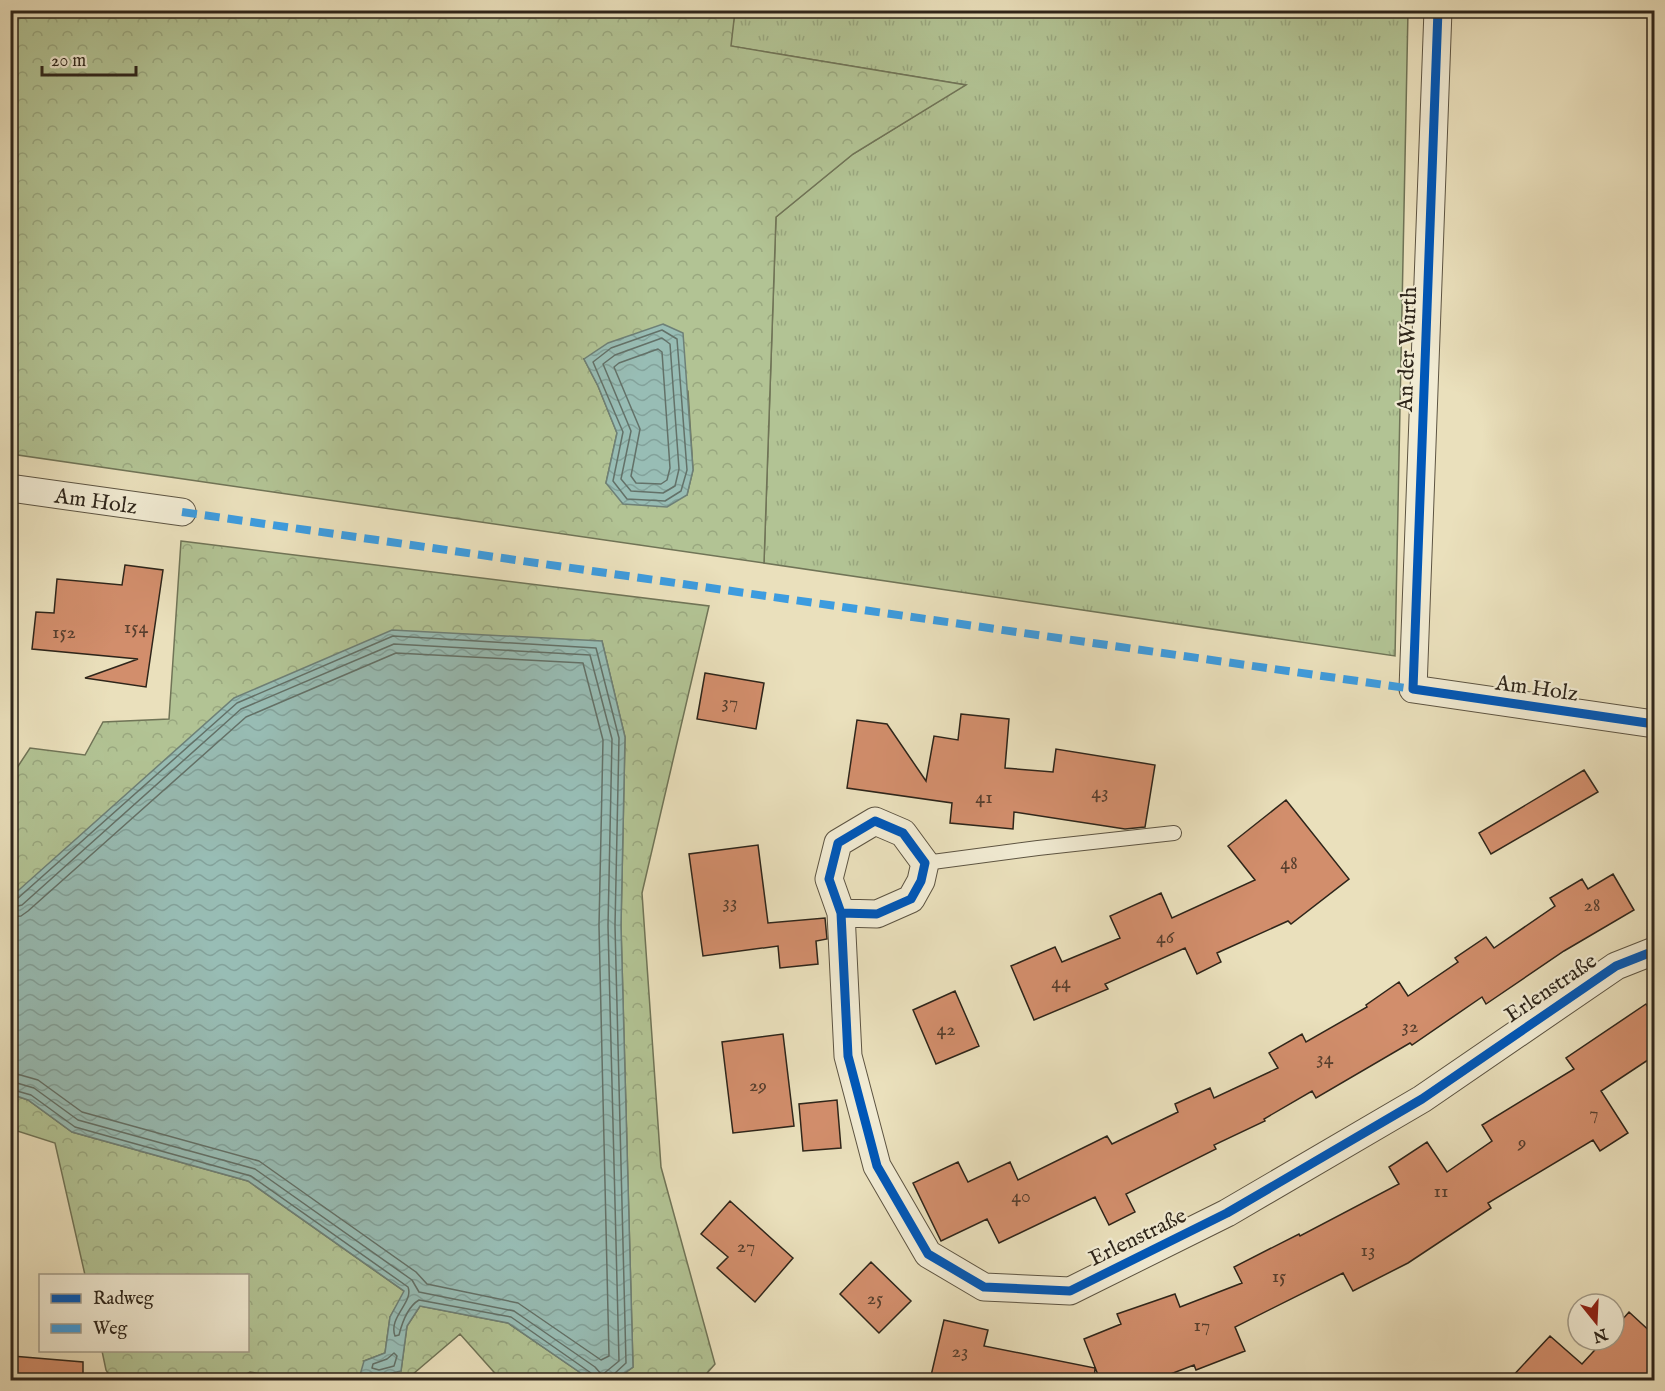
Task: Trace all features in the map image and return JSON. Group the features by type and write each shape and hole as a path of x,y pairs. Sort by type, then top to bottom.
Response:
{"street":[{"name":"An der Wurth","path":"1413,689 1438,10"},
{"name":"Am Holz","path":"10,488 182,513"},
{"name":"Am Holz","path":"1413,689 1654,724"},
{"name":"Erlenstraße","path":"925,863 903,833 875,821 838,843 829,879 841,914 848,1056 877,1166 928,1254 984,1287 1070,1291 1227,1213 1422,1100 1616,966 1654,951"},
{"path":"841,914 877,914 910,898 921,881 925,863"}],"lane":[{"path":"925,863 1174,833"}],"green space":[{"path":"11,11 735,11 731,46 966,85 853,154 776,217 764,563 11,454","holes":["584,359 688,391 693,470 687,495 606,483 617,433"]},
{"path":"735,11 1408,11 1395,656 764,563 776,217 853,154 965,85 730,46"},
{"path":"181,541 709,606 642,893 661,1167 715,1364 701,1380 615,1380 633,1367 621,926 625,737 602,641 11,897 11,777 30,748 85,755 103,722 169,719"},
{"path":"11,1094 28,1100 72,1132 248,1181 405,1292 390,1317 385,1353 364,1361 401,1371 407,1326 420,1306 508,1323 591,1380 501,1380 460,1334 406,1380 298,1380 250,1372 236,1380 112,1380 106,1370 102,1352 249,1352 249,1274 85,1274 55,1143 11,1129"}],"water":[{"path":"663,324 683,333 693,470 687,495 667,507 623,504 606,483 617,433 584,359 608,343"},
{"path":"392,630 602,641 625,737 621,926 633,1367 615,1380 591,1380 508,1323 420,1306 407,1326 401,1371 379,1376 360,1375 364,1361 385,1353 390,1317 404,1291 248,1181 72,1132 28,1100 11,1094 11,897 234,698"}],"building":[{"path":"125,565 163,570 146,687 85,678 138,659 32,649 36,612 54,613 57,579 122,585"},
{"path":"705,673 764,683 756,729 697,719"},
{"path":"961,714 1009,719 1005,768 1053,772 1056,749 1155,765 1145,827 1125,829 1014,812 1013,829 950,823 952,803 847,788 857,720 887,724 926,781 934,736 958,740"},
{"path":"1584,770 1598,792 1491,854 1479,833"},
{"path":"1286,800 1349,879 1291,924 1288,921 1217,953 1221,962 1197,974 1185,948 1105,984 1108,989 1034,1020 1011,966 1055,947 1062,962 1120,938 1110,916 1161,893 1172,918 1255,880 1228,846"},
{"path":"758,845 768,923 825,918 827,939 816,941 818,964 780,968 778,946 703,956 689,854"},
{"path":"1613,874 1634,910 1564,951 1486,1004 1482,997 1412,1045 1410,1043 1316,1098 1312,1091 1264,1119 1265,1121 1214,1145 1216,1149 1126,1194 1135,1212 1109,1225 1095,1197 999,1243 987,1219 941,1241 913,1183 958,1162 968,1182 1010,1162 1018,1180 1107,1136 1112,1144 1178,1112 1175,1104 1210,1088 1214,1098 1278,1068 1269,1053 1302,1034 1306,1042 1367,1007 1366,1005 1399,982 1408,996 1458,962 1455,958 1486,937 1494,948 1555,906 1550,898 1582,879 1588,889"},
{"path":"955,991 979,1046 936,1064 913,1010"},
{"path":"1646,1004 1654,1018 1654,1056 1601,1091 1628,1133 1600,1151 1593,1140 1488,1203 1491,1208 1408,1263 1353,1291 1343,1273 1235,1327 1245,1351 1196,1370 1194,1365 1155,1380 1100,1380 1084,1339 1121,1324 1117,1314 1175,1294 1180,1307 1242,1283 1234,1267 1299,1234 1300,1236 1399,1184 1389,1167 1427,1142 1447,1172 1492,1141 1482,1125 1574,1069 1566,1058"},
{"path":"783,1034 794,1126 733,1133 722,1042"},
{"path":"837,1100 841,1148 803,1151 799,1104"},
{"path":"730,1201 793,1258 755,1302 717,1268 728,1257 701,1234"},
{"path":"871,1262 911,1301 879,1333 840,1294"},
{"path":"1629,1312 1654,1335 1654,1380 1509,1380 1550,1336 1582,1364 1593,1352 1626,1352 1626,1315"},
{"path":"944,1320 988,1330 984,1346 1095,1368 1094,1380 930,1380"},
{"path":"12,1356 83,1362 83,1380 10,1380"}],"marked path":[{"path":"182,512 1413,689"}],"cycle path":[{"path":"1438,10 1413,689 1654,724"},
{"path":"841,913 877,914 911,899 921,881 925,863 903,833 875,821 838,843 829,879 841,913 848,1056 877,1166 928,1254 984,1287 1070,1291 1227,1213 1422,1099 1616,966 1654,951"}]}
